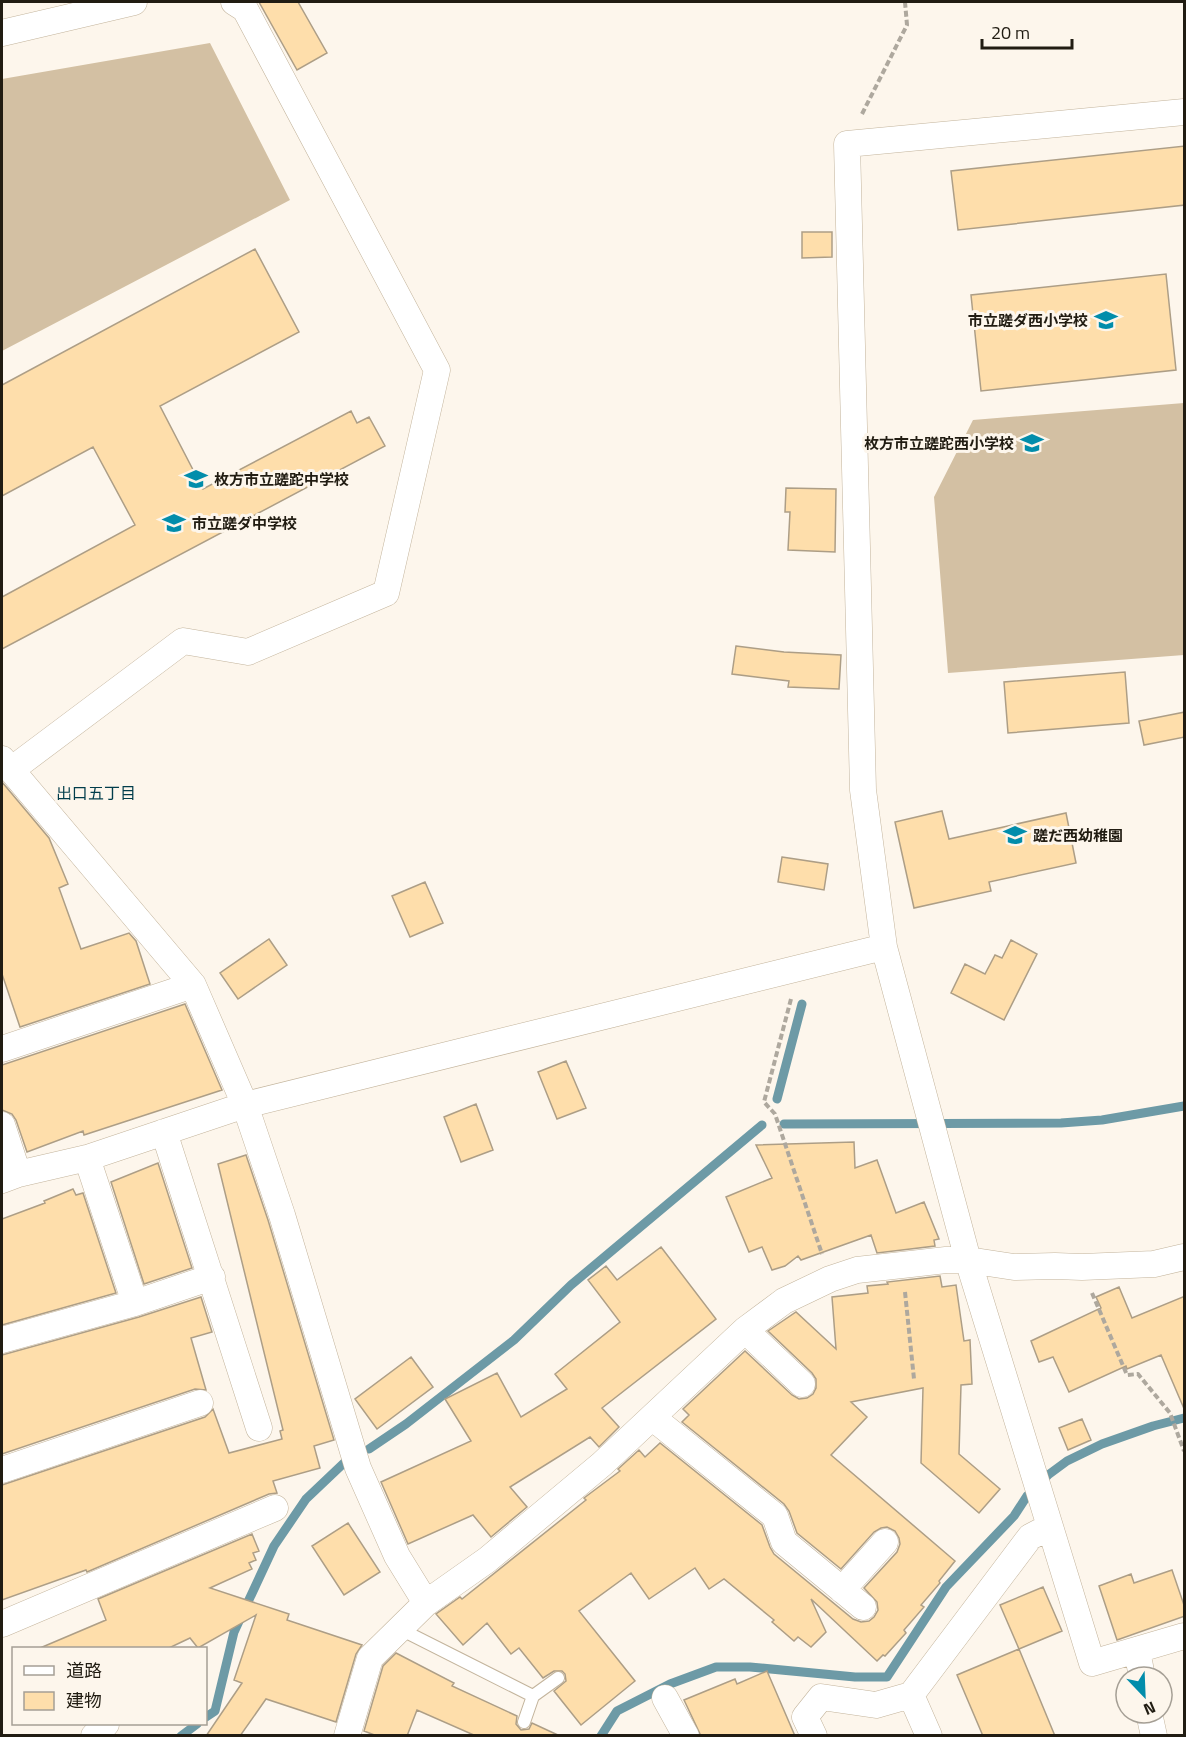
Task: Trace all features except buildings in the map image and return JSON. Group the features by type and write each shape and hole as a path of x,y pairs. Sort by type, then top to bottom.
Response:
{"street":[{"path":"2,33 134,2"},
{"path":"234,2 245,9 437,370 386,593 248,652 183,641 6,764 193,985 245,1105 285,1226 358,1468 397,1556 426,1603"},
{"path":"1185,112 847,144 863,790 884,948 968,1260 1092,1664 1185,1636"},
{"path":"2,1125 10,1177 87,1158 245,1105 884,948"},
{"path":"2,1049 193,985"},
{"path":"164,1132 259,1428"},
{"path":"87,1158 135,1303"},
{"path":"347,1736 370,1658 426,1603 487,1560 602,1464 745,1330 784,1301 830,1279 857,1270 946,1260 968,1260 1014,1267 1082,1267 1154,1264 1185,1257"},
{"path":"2,1340 135,1303 212,1277"},
{"path":"745,1330 802,1384"},
{"path":"2,1470 200,1403"},
{"path":"653,1418 775,1516 784,1542 863,1607"},
{"path":"2,1623 275,1508"},
{"path":"814,1736 806,1717 821,1697 876,1705 911,1695 1030,1537 1049,1527"},
{"path":"842,1590 885,1542"},
{"path":"1137,1650 1140,1665"},
{"path":"911,1695 929,1736"},
{"path":"665,1698 686,1736"},
{"path":"94,1736 105,1725"}],"lane":[{"path":"400,1629 533,1696"},
{"path":"524,1722 533,1696 558,1678"}],"path":[{"path":"847,144 907,25 905,2"},
{"path":"798,969 764,1102 775,1114 830,1279"},
{"path":"902,1265 914,1379"},
{"path":"1082,1267 1127,1375 1138,1374 1170,1413 1185,1451"}],"shaded area":[{"path":"210,43 290,200 2,351 2,79"},
{"path":"1184,403 1184,655 948,673 934,497 973,420"}],"waterway":[{"path":"777,1099 802,1004"},
{"path":"784,1124 1061,1123 1102,1120 1184,1106"},
{"path":"369,1449 406,1424 514,1340 571,1285 762,1125"},
{"path":"601,1736 617,1711 670,1684 716,1667 750,1667 855,1677 887,1677 946,1587 1014,1516 1027,1496 1048,1475 1067,1461 1102,1444 1184,1418"},
{"path":"207,1716 215,1711 234,1632 274,1546 306,1499 345,1462"},
{"path":"181,1736 196,1725"}],"place":[{"name":"市立蹉ダ西小学校","path":"1106,320"},
{"name":"枚方市立蹉跎西小学校","path":"1032,443"},
{"name":"枚方市立蹉跎中学校","path":"196,479"},
{"name":"市立蹉ダ中学校","path":"174,523"},
{"name":"蹉だ西幼稚園","path":"1015,835"}],"district":[{"name":"出口五丁目","path":"96,793"}]}
